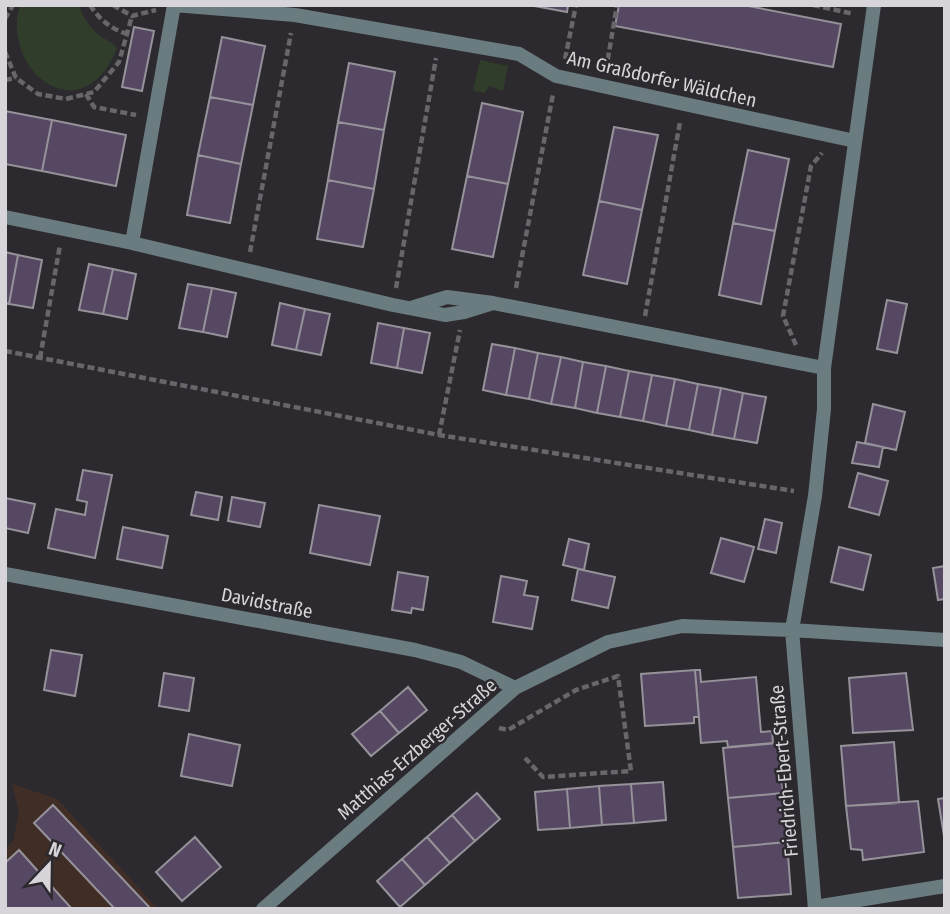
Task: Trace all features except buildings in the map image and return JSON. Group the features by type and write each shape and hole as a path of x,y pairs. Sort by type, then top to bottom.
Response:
{"street":[{"name":"Am Graßdorfer Wäldchen","path":"174,5 295,15 519,54 559,76 855,141"},
{"path":"132,243 174,5"},
{"path":"792,630 815,496 824,409 824,368 874,5"},
{"path":"5,217 132,243 444,315 494,303"},
{"path":"411,308 447,297 494,303 824,368"},
{"name":"Davidstraße","path":"5,574 415,650 461,662 515,688"},
{"name":"Matthias-Erzberger-Straße","path":"263,909 515,688 608,642 682,626 945,640"},
{"name":"Friedrich-Ebert-Straße","path":"792,630 815,908"},
{"path":"815,908 945,886"}],"path":[{"path":"5,19 13,5"},
{"path":"90,5 106,24 127,34"},
{"path":"113,5 132,16 174,5"},
{"path":"512,307 576,5"},
{"path":"603,86 617,5"},
{"path":"813,5 854,13 853,26"},
{"path":"247,271 295,15"},
{"path":"5,52 16,78 38,94 66,99 94,92 119,62 132,16"},
{"path":"393,305 439,40"},
{"path":"5,80 16,78"},
{"path":"86,94 94,107 154,118"},
{"path":"642,332 683,104"},
{"path":"799,352 783,316 811,166 835,137"},
{"path":"40,358 62,229"},
{"path":"439,435 464,312"},
{"path":"5,351 439,435 794,491"},
{"path":"499,728 508,730 576,691 618,676 631,771 542,777 526,758"}],"shaded area":[{"path":"12,784 57,799 158,909 5,909 5,849 13,841 19,812"}],"green space":[{"path":"20,5 79,5 92,29 117,49 102,74 84,88 65,90 48,84 32,70 22,51 17,29"},
{"path":"480,60 508,66 503,91 489,86 485,93 473,91"}]}
